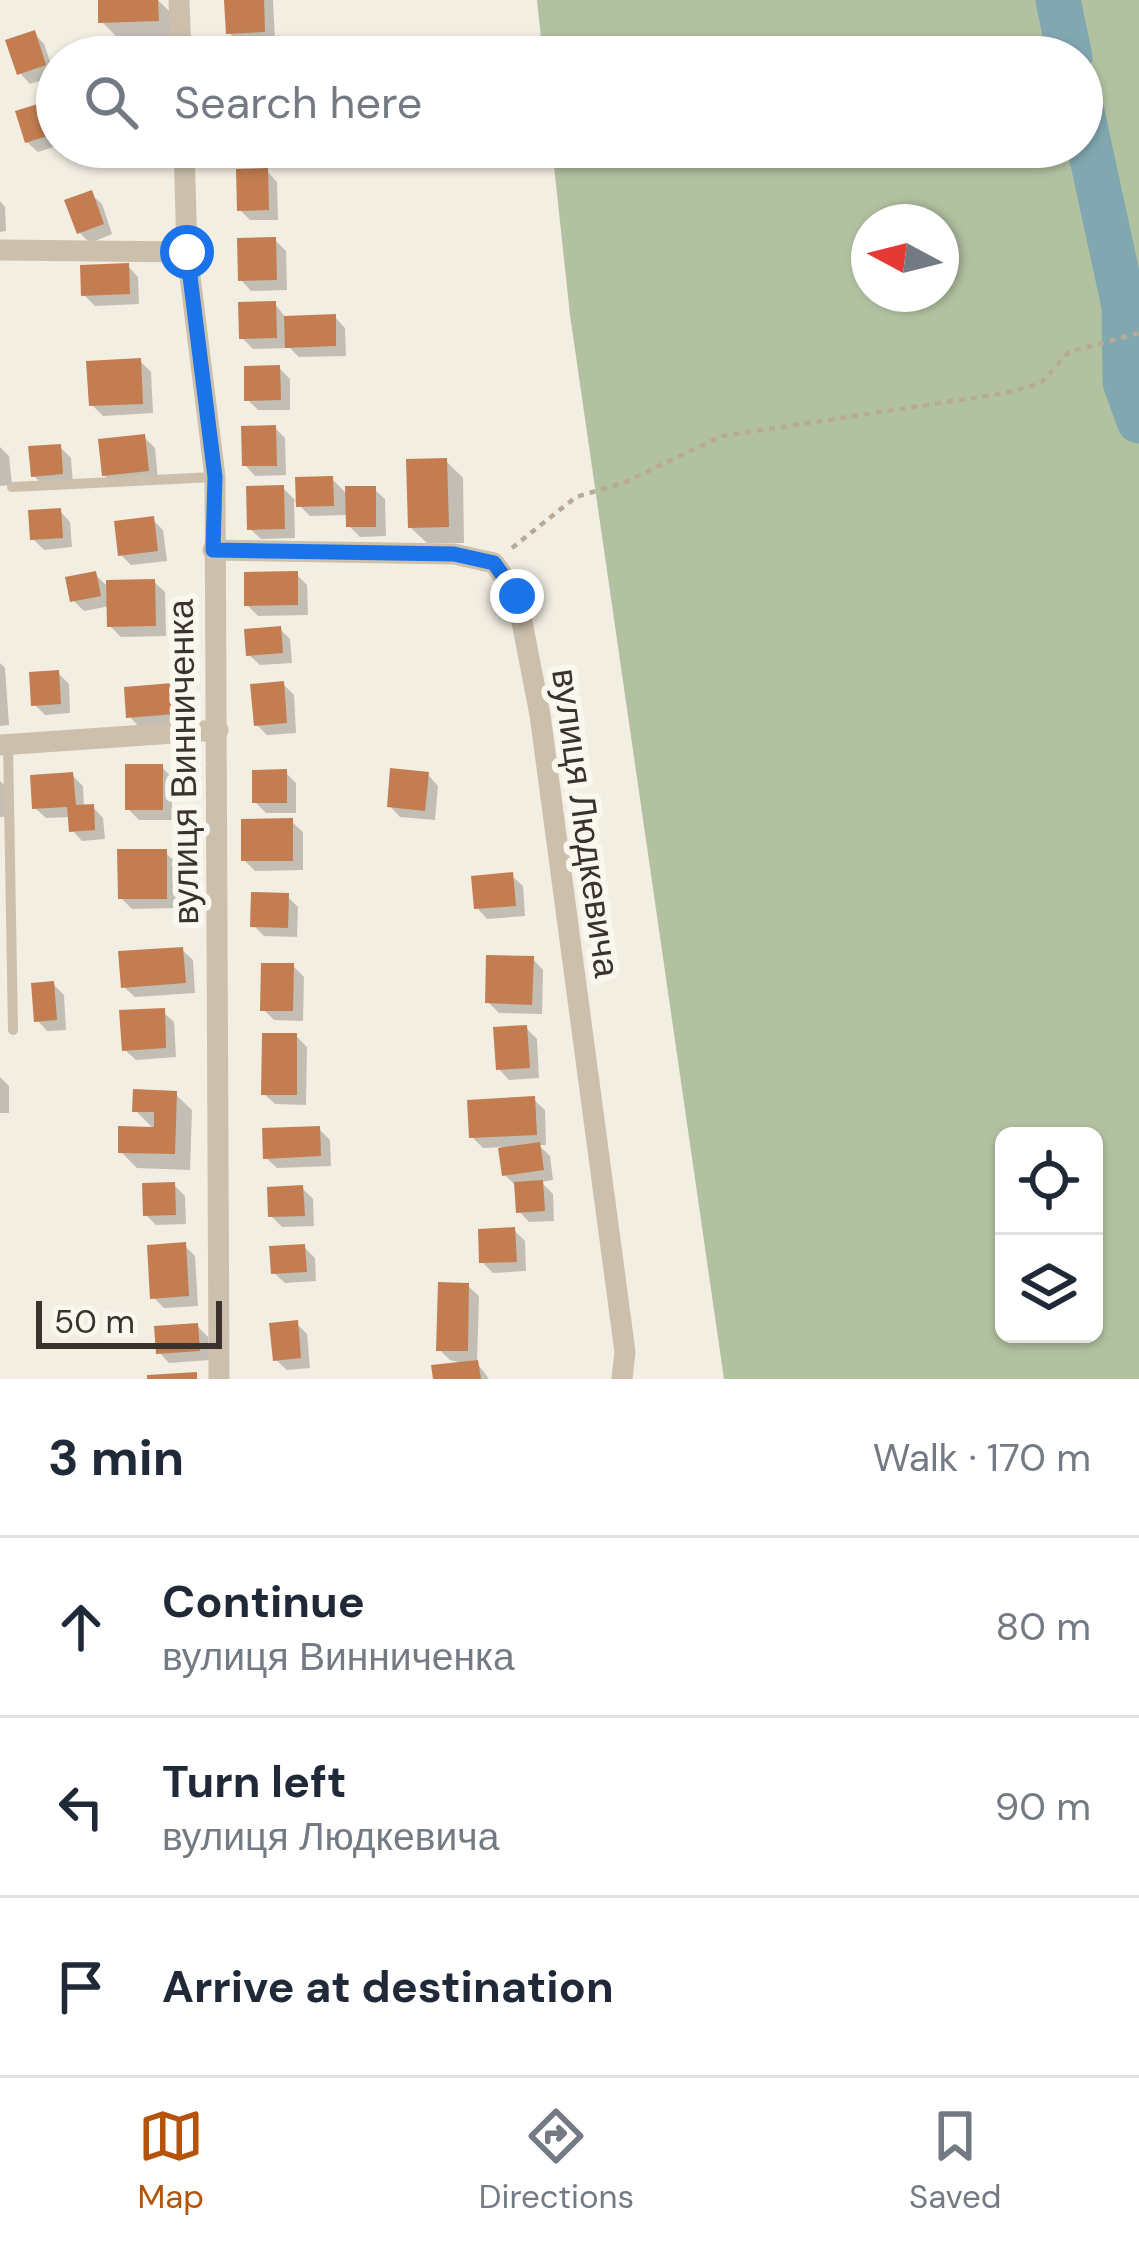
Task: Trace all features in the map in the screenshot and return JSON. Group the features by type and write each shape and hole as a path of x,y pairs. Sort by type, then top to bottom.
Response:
{"street":[{"path":"178,0 180,36"},
{"name":"вулиця Винниченка","path":"185,168 187,252 215,477 219,1379"},
{"path":"0,250 187,252"},
{"path":"213,550 454,554 494,563"},
{"name":"вулиця Людкевича","path":"494,563 517,596 540,715 625,1352 622,1379"},
{"path":"4,745 218,730"}],"lane":[{"path":"12,487 215,477"},
{"path":"4,745 13,1030"}],"path":[{"path":"494,563 576,496 623,483 722,436 1006,394 1041,383 1069,352 1139,333"}],"green space":[{"path":"537,0 1139,0 1139,1379 724,1379 570,315 554,168 1103,168 1103,36 541,36"}],"building":[{"path":"98,0 158,0 159,21 98,23"},
{"path":"224,0 264,0 265,32 226,34"},
{"path":"35,30 36,68 17,75 5,40"},
{"path":"36,104 36,140 25,143 15,111"},
{"path":"268,168 269,210 237,211 236,169"},
{"path":"92,190 104,224 77,234 64,200"},
{"path":"276,237 277,280 238,281 237,238"},
{"path":"129,263 130,294 81,296 80,265"},
{"path":"276,301 277,338 239,339 238,302"},
{"path":"336,314 336,346 285,348 284,316"},
{"path":"141,358 143,404 89,406 86,361"},
{"path":"280,365 281,400 244,401 244,366"},
{"path":"276,425 277,466 242,466 241,426"},
{"path":"145,434 149,471 102,476 98,439"},
{"path":"61,444 63,474 31,477 28,446"},
{"path":"447,458 449,527 408,528 406,459"},
{"path":"333,476 334,506 296,507 295,477"},
{"path":"284,485 285,529 247,530 246,486"},
{"path":"345,486 376,486 376,527 346,527"},
{"path":"61,508 63,538 30,540 28,510"},
{"path":"154,516 158,551 118,556 114,521"},
{"path":"96,571 101,596 70,602 65,577"},
{"path":"298,571 298,605 244,606 244,572"},
{"path":"155,579 156,626 107,627 106,580"},
{"path":"281,626 283,653 246,656 244,629"},
{"path":"59,670 61,704 31,706 29,672"},
{"path":"284,681 287,723 254,726 250,684"},
{"path":"185,682 187,713 126,718 124,687"},
{"path":"125,764 163,764 163,810 125,810"},
{"path":"390,768 429,772 425,811 387,807"},
{"path":"287,769 287,803 252,803 252,770"},
{"path":"73,772 76,805 94,804 95,830 69,832 67,807 32,809 30,775"},
{"path":"293,818 293,861 241,861 241,819"},
{"path":"117,849 167,849 167,899 118,899"},
{"path":"513,872 516,906 474,909 471,876"},
{"path":"251,892 289,893 288,928 250,927"},
{"path":"183,947 186,983 121,988 118,951"},
{"path":"486,955 534,956 532,1005 485,1003"},
{"path":"261,963 294,963 293,1011 260,1011"},
{"path":"54,981 57,1020 34,1022 31,983"},
{"path":"165,1008 166,1048 122,1051 119,1010"},
{"path":"527,1025 530,1068 496,1070 493,1027"},
{"path":"262,1033 297,1033 297,1095 261,1095"},
{"path":"133,1089 177,1091 175,1154 118,1153 118,1126 154,1127 154,1112 132,1112"},
{"path":"535,1096 537,1135 469,1138 467,1100"},
{"path":"320,1126 321,1156 263,1159 262,1128"},
{"path":"540,1142 544,1170 502,1176 498,1148"},
{"path":"543,1180 545,1211 516,1213 514,1182"},
{"path":"175,1182 176,1215 143,1216 142,1183"},
{"path":"303,1185 305,1216 268,1217 267,1187"},
{"path":"515,1227 517,1262 479,1263 478,1229"},
{"path":"186,1242 189,1296 150,1299 147,1245"},
{"path":"305,1244 307,1272 271,1274 269,1246"},
{"path":"438,1282 469,1283 468,1351 436,1351"},
{"path":"298,1320 301,1358 273,1361 269,1323"},
{"path":"198,1323 200,1351 156,1354 154,1326"},
{"path":"478,1360 481,1379 433,1379 431,1365"},
{"path":"197,1372 197,1379 147,1379 147,1375"}],"waterway":[{"path":"1058,0 1066,36"},
{"path":"1094,168 1124,306 1125,382 1139,421"}],"route":[{"path":"187,252 215,477 213,550 454,554 494,563 517,596"}]}
